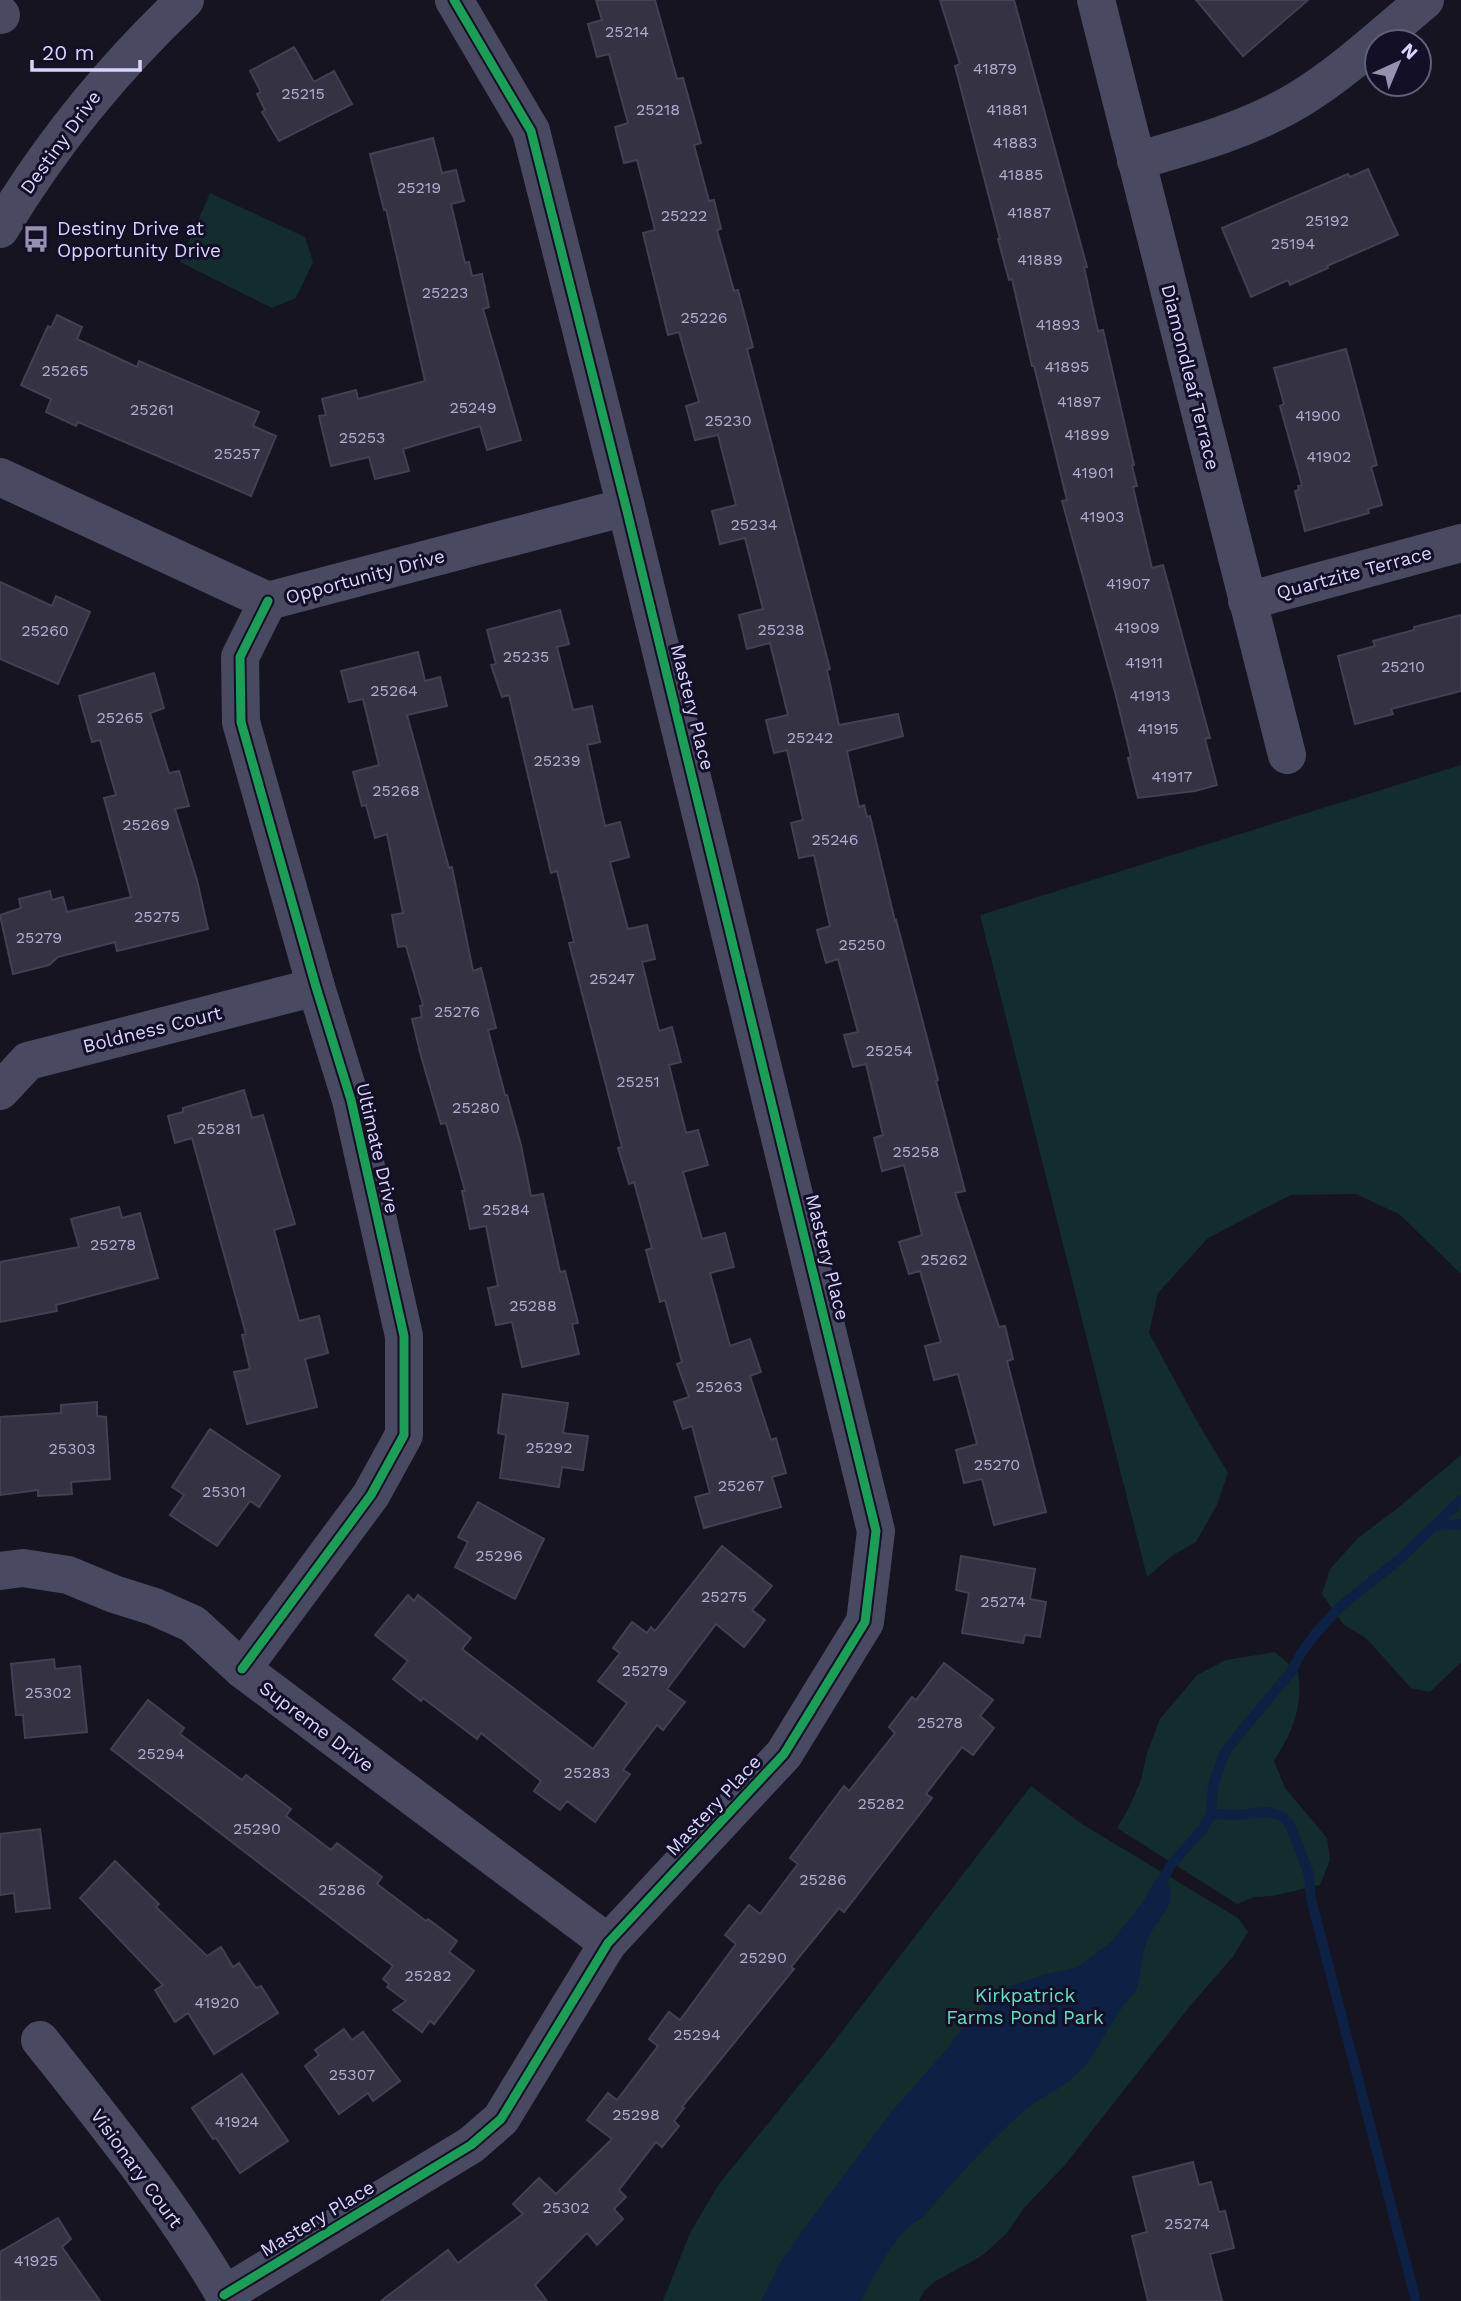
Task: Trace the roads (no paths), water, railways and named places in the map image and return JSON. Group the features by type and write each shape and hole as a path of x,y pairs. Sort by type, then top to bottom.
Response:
{"street":[{"name":"Destiny Drive","path":"0,229 66,130 140,44 185,0"},
{"name":"Mastery Place","path":"226,2298 471,2145 501,2119 608,1944 784,1754 865,1622 876,1531 626,507 531,131 454,0"},
{"name":"Diamondleaf Terrace","path":"1096,0 1287,755"},
{"path":"1136,161 1232,132 1297,101 1328,80 1425,0"},
{"name":"Opportunity Drive","path":"0,477 268,601 626,507"},
{"name":"Quartzite Terrace","path":"1247,601 1461,543"},
{"name":"Ultimate Drive","path":"242,1669 371,1495 404,1435 404,1336 351,1100 241,722 240,657 268,601"},
{"name":"Boldness Court","path":"0,1091 28,1061 316,987"},
{"name":"Supreme Drive","path":"0,1571 23,1568 68,1574 193,1624 242,1669 608,1944"},
{"name":"Visionary Court","path":"40,2040 121,2141 226,2298"}],"water":[{"path":"1156,1879 1169,1885 1169,1905 1147,1941 1135,1993 1124,2004 1083,2068 1009,2124 922,2218 903,2233 872,2279 861,2301 761,2301 782,2260 801,2233 893,2110 961,2030 1008,1987 1078,1967 1111,1942 1143,1902"}],"waterway":[{"path":"1159,1888 1170,1866 1202,1830 1211,1814 1213,1786 1224,1754 1291,1672 1315,1634 1341,1606 1400,1559 1461,1500"},
{"path":"1434,1526 1461,1524"},
{"path":"1211,1814 1266,1812 1281,1815 1289,1823 1309,1875 1311,1899 1416,2301"}],"place":[{"name":"Destiny Drive at Opportunity Drive","path":"36,239"}],"park label":[{"name":"Kirkpatrick Farms Pond Park","path":"1025,2006"}]}
